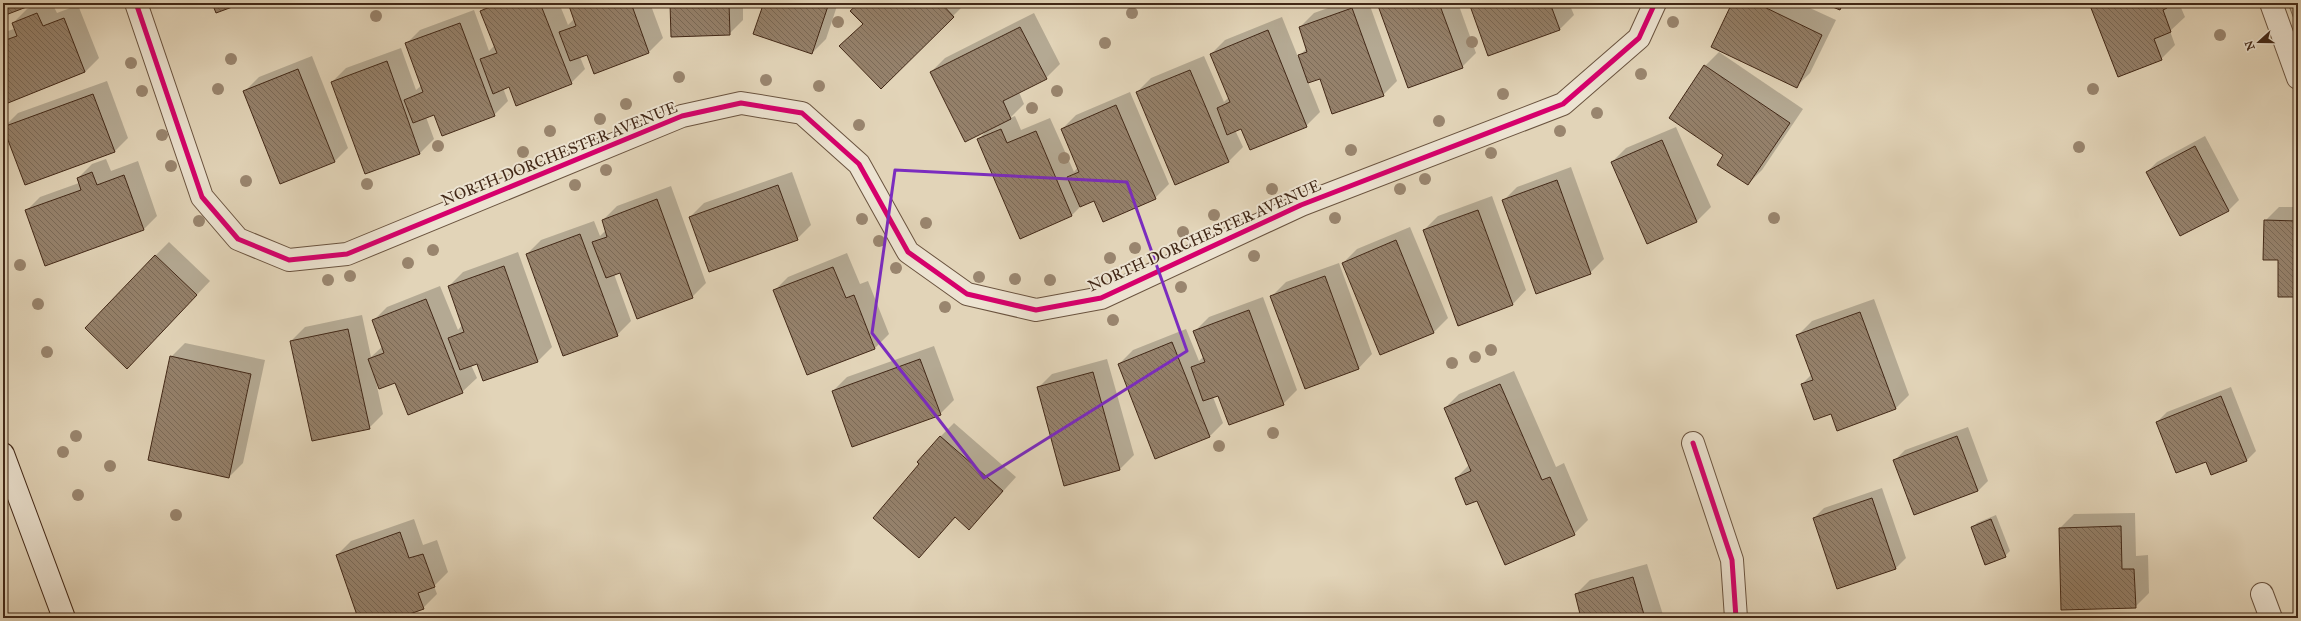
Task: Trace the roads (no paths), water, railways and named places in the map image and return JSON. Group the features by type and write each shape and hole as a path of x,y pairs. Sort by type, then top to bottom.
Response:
{"street":[{"name":"NORTH DORCHESTER AVENUE","path":"136,3 202,197 238,239 289,260 347,254 682,116 741,103 802,113 859,164 908,252 967,294 1036,310 1101,298 1301,205 1563,104 1639,38 1655,3"},
{"path":"2271,3 2298,78"},
{"path":"1693,443 1732,560 1736,618"},
{"path":"3,454 64,618"},
{"path":"2262,594 2271,618"}]}
